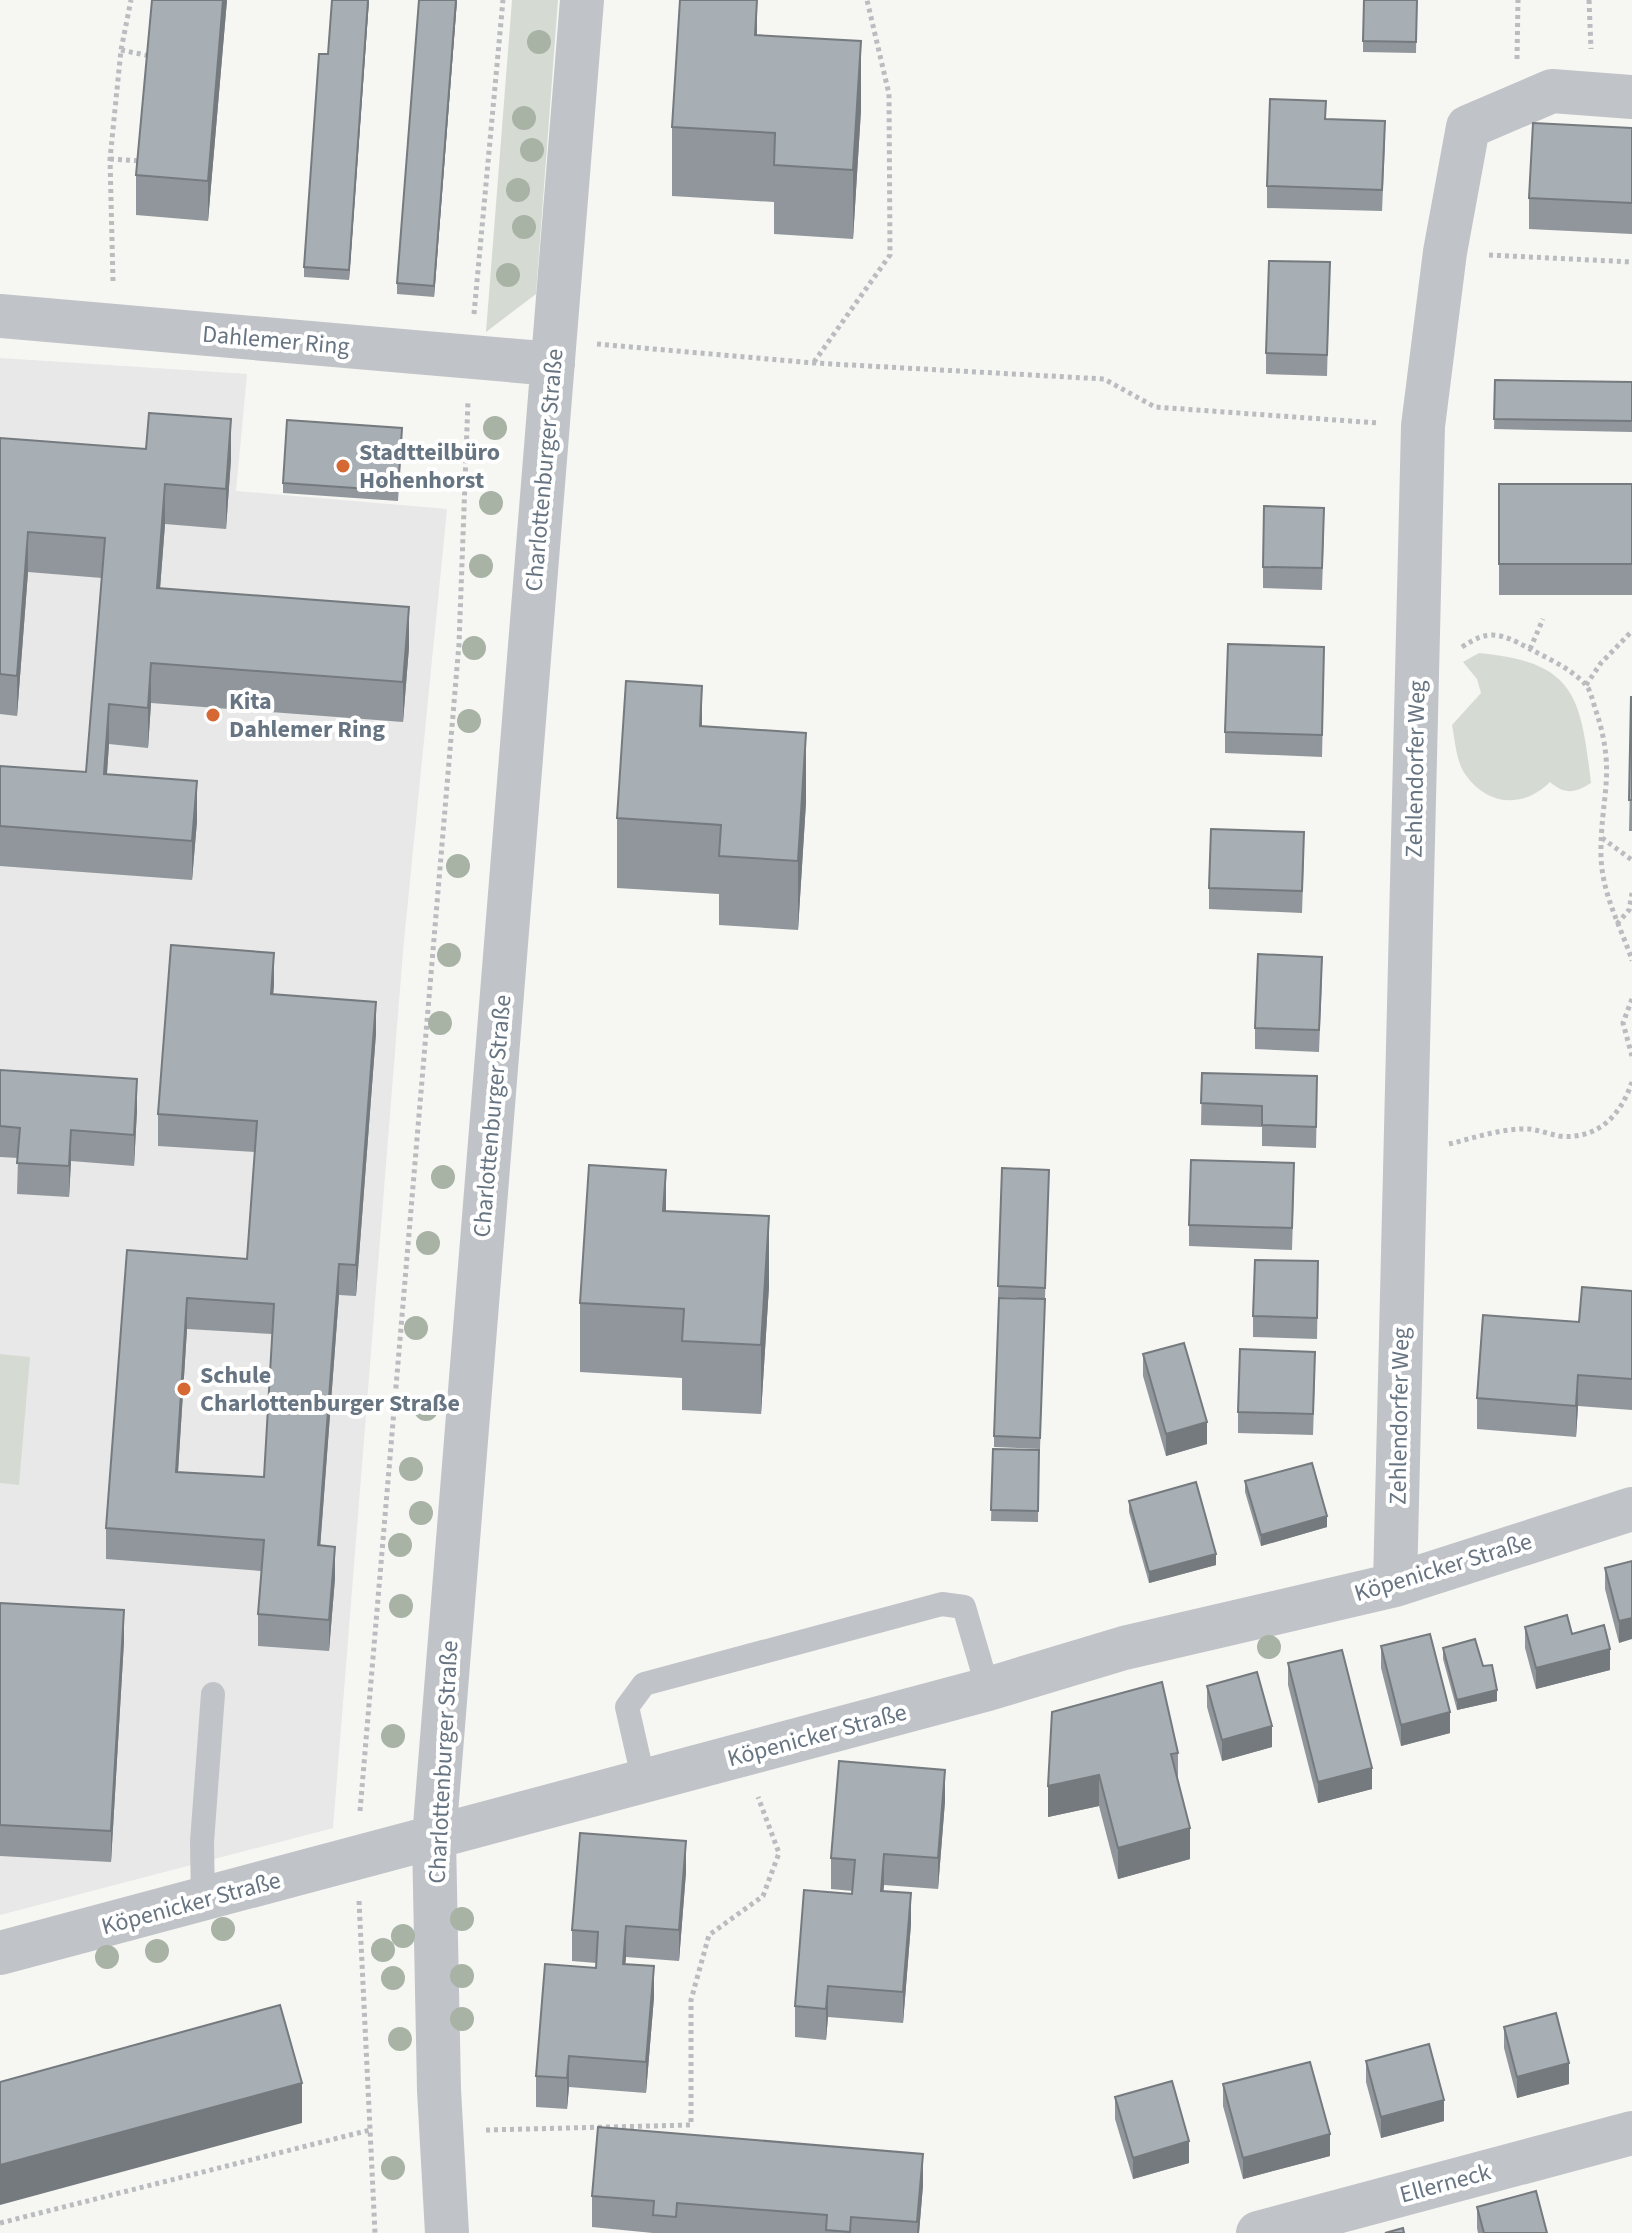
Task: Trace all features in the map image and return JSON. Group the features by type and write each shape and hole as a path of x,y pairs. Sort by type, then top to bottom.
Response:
{"street":[{"name":"Charlottenburger Straße","path":"447,2233 441,2131 434,1838 582,0"},
{"name":"Zehlendorfer Weg","path":"1395,1585 1423,426 1445,252 1468,127 1552,91 1632,97"},
{"name":"Dahlemer Ring","path":"0,316 113,326 554,352"},
{"name":"Köpenicker Straße","path":"0,1953 988,1689 1124,1648 1395,1585 1632,1509"},
{"name":"Ellerneck","path":"1258,2233 1632,2133"}],"lane":[{"path":"644,1782 627,1707 644,1684 942,1604 964,1607 988,1689"},
{"path":"203,1900 202,1842 213,1694"}],"path":[{"path":"113,326 110,159 121,50 131,0"},
{"path":"473,323 503,0"},
{"path":"814,363 890,255 889,94 867,0"},
{"path":"1517,106 1518,0"},
{"path":"121,50 150,56"},
{"path":"110,159 141,161"},
{"path":"1445,252 1632,262"},
{"path":"554,352 1104,379 1155,407 1423,426"},
{"path":"375,2233 357,1858 459,644 468,396"},
{"path":"1530,649 1543,619"},
{"path":"1586,685 1601,663 1632,631"},
{"path":"1417,674 1480,634 1499,633 1586,685 1606,743 1609,769 1602,838 1603,877 1632,960"},
{"path":"1602,838 1632,860"},
{"path":"1617,924 1629,910 1632,893"},
{"path":"1632,999 1623,1023 1632,1056"},
{"path":"1405,1155 1494,1133 1528,1129 1561,1136 1590,1135 1608,1122 1628,1095 1632,1082"},
{"path":"441,2131 691,2125 691,2000 709,1935 763,1896 779,1853 743,1755"},
{"path":"0,2223 370,2130"}],"shaded area":[{"path":"512,0 558,0 536,294 486,332"},
{"name":"Schule Charlottenburger Straße","path":"0,358 247,374 236,491 447,509 403,951 333,1828 0,1915"},
{"path":"1479,653 1536,665 1554,675 1567,689 1583,727 1591,783 1570,791 1550,782 1528,797 1517,800 1494,798 1474,785 1460,763 1452,725 1481,693 1477,679 1463,662"},
{"path":"0,1354 30,1357 19,1485 0,1483"}],"building":[{"path":"152,0 223,0 208,181 136,175"},
{"path":"332,0 368,0 349,270 304,267 319,54 328,54"},
{"path":"419,0 456,0 434,286 397,283"},
{"path":"680,0 757,0 755,35 861,41 853,170 774,165 775,133 672,127"},
{"path":"1364,0 1417,0 1416,42 1363,41"},
{"path":"1270,99 1326,101 1325,119 1385,121 1382,190 1267,186"},
{"path":"1533,123 1632,128 1632,203 1529,198"},
{"path":"1269,261 1330,262 1327,355 1266,353"},
{"path":"1495,380 1632,382 1632,421 1494,419"},
{"path":"149,413 231,419 226,489 165,484 157,588 409,607 403,682 151,663 148,708 109,704 104,774 197,781 192,841 0,826 0,766 86,772 105,538 28,532 17,676 0,674 0,438 146,449"},
{"name":"Stadtteilbüro Hohenhorst","path":"287,420 402,428 398,491 283,483"},
{"path":"1499,484 1632,484 1632,564 1499,564"},
{"path":"1264,506 1324,508 1322,568 1263,567"},
{"path":"1228,644 1324,647 1322,735 1225,732"},
{"path":"626,681 702,686 700,726 806,733 798,861 719,856 721,825 617,818"},
{"path":"1631,697 1632,800 1629,800"},
{"path":"1211,829 1304,832 1302,891 1209,888"},
{"path":"171,945 274,953 271,994 376,1002 356,1265 339,1264 318,1545 335,1547 329,1620 258,1614 264,1540 106,1528 127,1250 247,1259 257,1121 158,1114","holes":["187,1298 274,1304 264,1477 176,1472"]},
{"path":"1258,954 1322,957 1319,1030 1255,1028"},
{"path":"0,1070 137,1079 134,1135 71,1130 69,1166 17,1163 20,1128 0,1126"},
{"path":"1202,1073 1317,1076 1316,1127 1262,1125 1262,1106 1201,1103"},
{"path":"1191,1160 1294,1163 1292,1228 1189,1225"},
{"path":"589,1165 666,1170 663,1211 769,1216 761,1345 682,1341 684,1309 580,1303"},
{"path":"1002,1168 1049,1170 1045,1288 998,1286"},
{"path":"1255,1260 1318,1261 1317,1318 1253,1316"},
{"path":"1582,1287 1632,1291 1632,1379 1578,1375 1576,1406 1477,1398 1483,1315 1579,1322"},
{"path":"999,1298 1045,1299 1040,1438 994,1436"},
{"path":"1184,1343 1207,1422 1166,1434 1143,1354"},
{"path":"1240,1349 1315,1352 1313,1414 1238,1412"},
{"path":"993,1449 1039,1450 1038,1511 991,1510"},
{"path":"1312,1463 1327,1516 1261,1535 1245,1481"},
{"path":"1196,1482 1216,1554 1149,1572 1129,1501"},
{"path":"1632,1561 1632,1618 1619,1621 1605,1568"},
{"path":"0,1603 124,1610 111,1831 0,1825"},
{"path":"1567,1615 1572,1634 1604,1625 1610,1649 1536,1668 1525,1627"},
{"path":"1430,1634 1450,1712 1401,1725 1381,1646"},
{"path":"1475,1639 1483,1666 1492,1665 1497,1690 1457,1700 1443,1648"},
{"path":"1342,1650 1372,1768 1318,1782 1288,1663"},
{"path":"1257,1672 1272,1726 1222,1740 1207,1686"},
{"path":"1162,1682 1178,1753 1171,1754 1190,1828 1118,1848 1099,1775 1048,1786 1052,1712"},
{"path":"839,1761 945,1770 938,1858 884,1854 881,1891 911,1893 903,1992 828,1986 826,2009 795,2006 804,1890 852,1894 855,1860 831,1858"},
{"path":"580,1833 686,1841 679,1930 626,1926 623,1964 654,1966 646,2062 569,2056 567,2078 536,2076 545,1964 596,1968 598,1932 572,1930"},
{"path":"280,2005 302,2083 0,2165 0,2082"},
{"path":"1556,2013 1569,2063 1517,2077 1504,2027"},
{"path":"1429,2044 1444,2100 1381,2117 1366,2061"},
{"path":"1310,2062 1330,2134 1243,2158 1223,2084"},
{"path":"1172,2081 1189,2141 1133,2158 1115,2097"},
{"path":"598,2127 923,2154 917,2222 851,2217 850,2232 826,2230 827,2215 677,2203 676,2217 653,2215 654,2201 592,2196"},
{"path":"1536,2191 1547,2233 1484,2233 1477,2207"},
{"path":"1403,2228 1404,2233 1385,2233"}],"place":[{"name":"Stadtteilbüro Hohenhorst","path":"343,466"},
{"name":"Kita Dahlemer Ring","path":"213,715"},
{"name":"Schule Charlottenburger Straße","path":"184,1389"}]}
